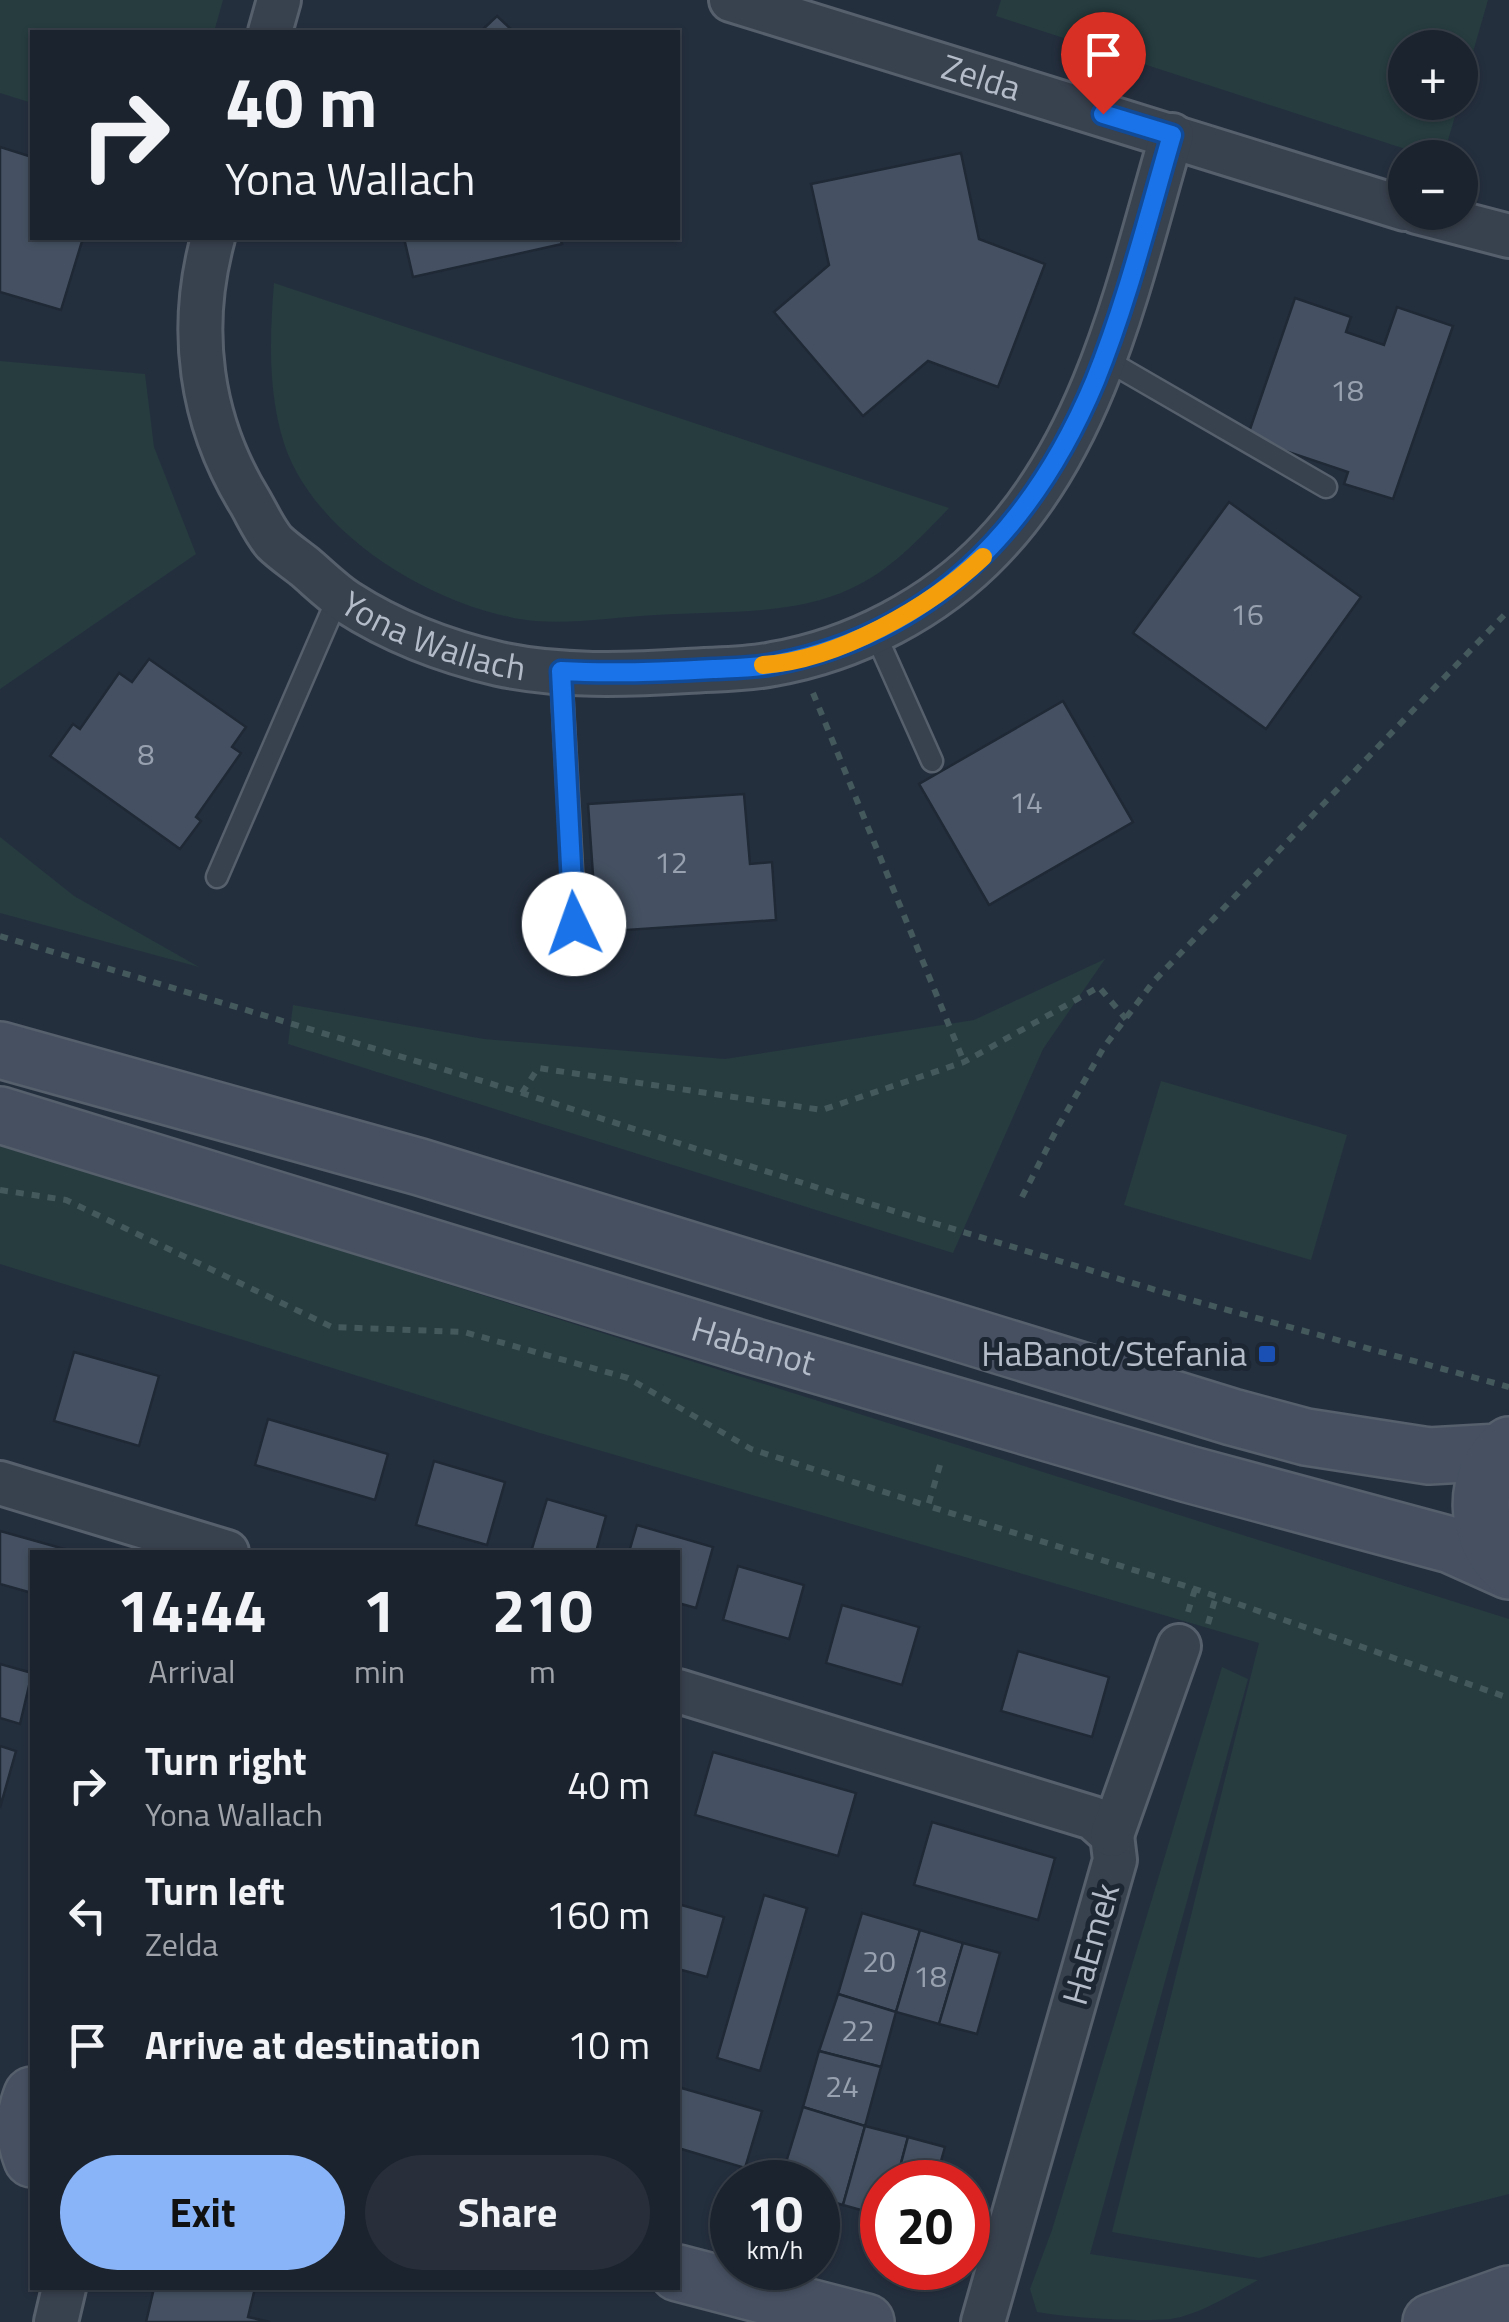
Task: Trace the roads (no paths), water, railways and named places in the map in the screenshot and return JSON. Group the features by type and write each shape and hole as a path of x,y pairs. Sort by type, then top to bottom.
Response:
{"street":[{"path":"270,30 278,0"},
{"name":"Zelda","path":"731,0 1388,203"},
{"name":"Yona Wallach","path":"213,240 200,316 206,400 232,472 274,541 339,595 430,644 501,664 561,671 648,673 772,665 836,647 874,631 954,584 993,547 1039,490 1068,441 1120,314 1172,135"},
{"name":"Zelda","path":"1478,228 1509,236"},
{"name":"Zelda","path":"1462,230 1509,249"},
{"name":"Habanot","path":"0,1050 420,1167 1287,1432 1429,1456 1504,1448"},
{"name":"Habanot","path":"0,1115 752,1346 1188,1474 1451,1545 1509,1569"},
{"path":"1504,1448 1486,1476 1480,1503 1484,1531 1496,1556 1509,1569"},
{"path":"0,1483 221,1550"},
{"path":"1112,1835 1179,1646"},
{"name":"HaEmek","path":"680,1691 1093,1818 1112,1835 1115,1860 983,2322"},
{"path":"21,2093 30,2153"},
{"path":"680,2274 866,2322"},
{"path":"56,2322 64,2290"},
{"path":"1431,2322 1509,2294"}],"lane":[{"path":"1103,358 1326,487"},
{"path":"217,877 339,595"},
{"path":"874,631 932,760"},
{"path":"561,671 574,924"}],"place":[{"name":"HaBanot/Stefania","path":"1267,1354"}]}
